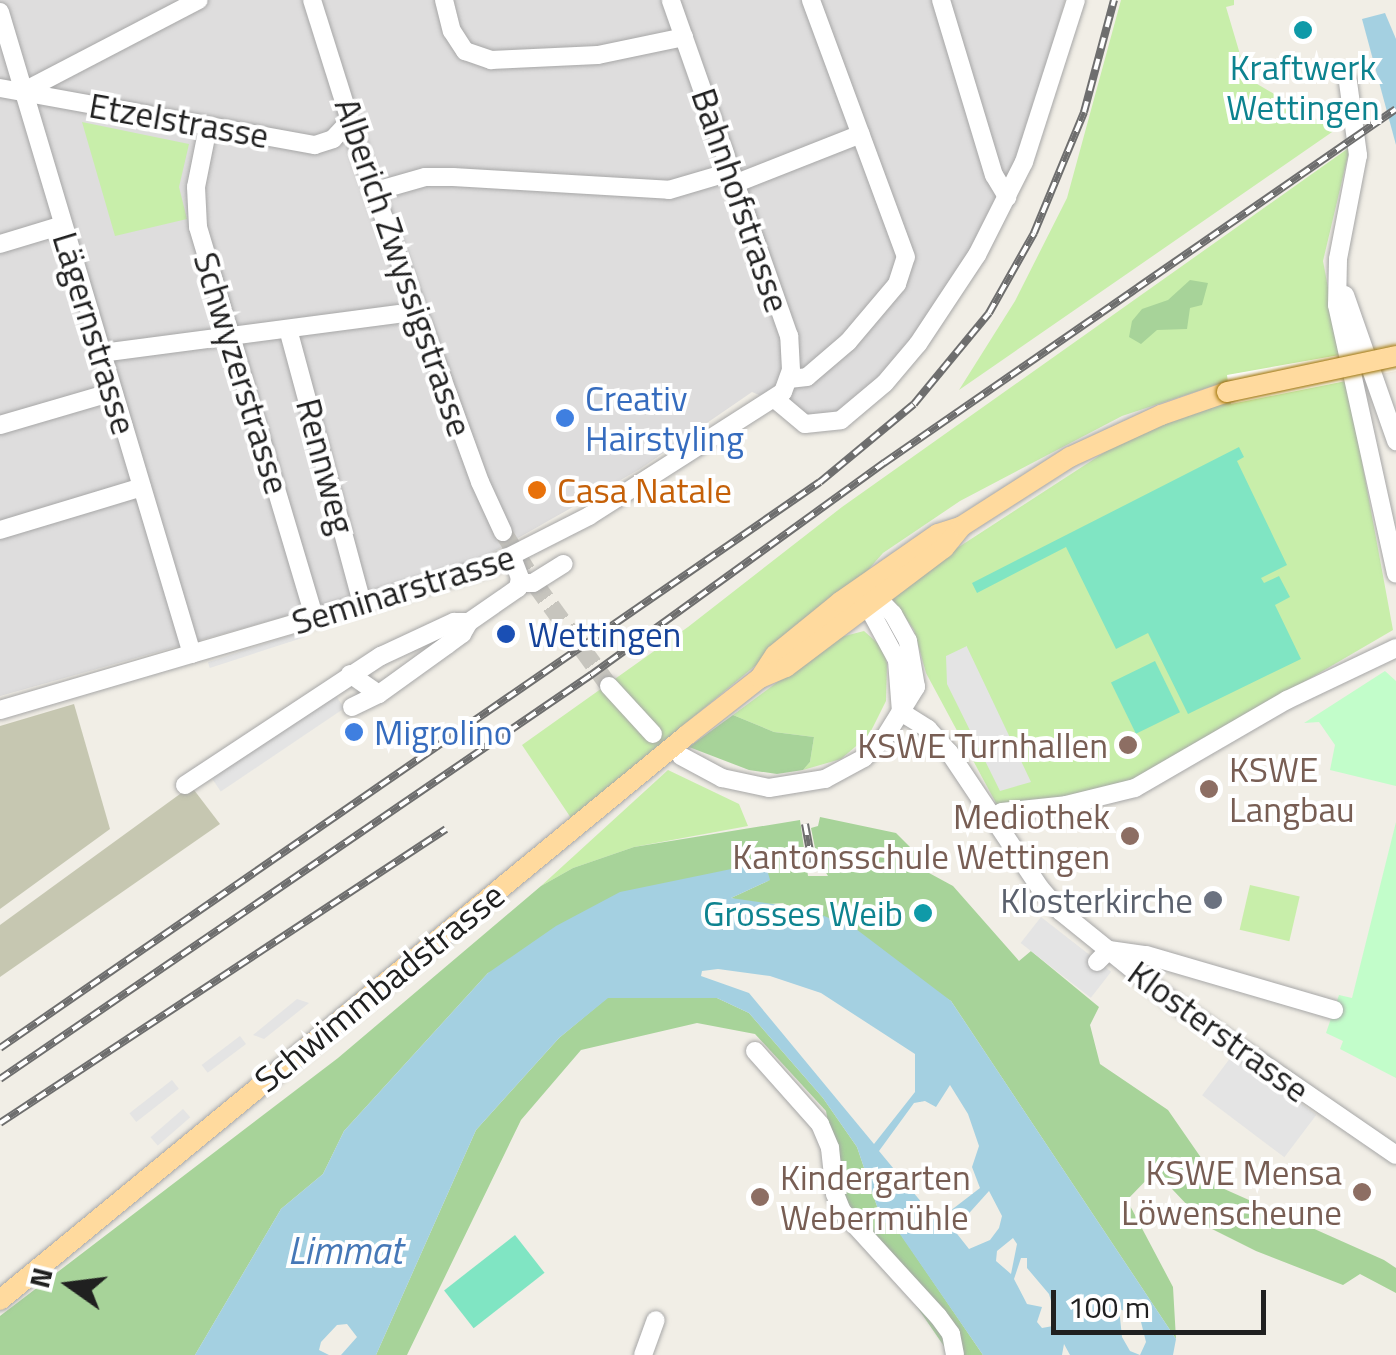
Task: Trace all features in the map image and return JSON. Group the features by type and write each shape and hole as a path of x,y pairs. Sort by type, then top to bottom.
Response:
{"main road":[{"name":"Schwimmbadstrasse","path":"0,1300 760,678 786,667 844,624 870,594 938,534 962,526 1070,457 1161,415 1227,392 1396,356"},
{"name":"Schwimmbadstrasse","path":"760,678 775,654 870,594 902,579 944,548 962,526"}],"street":[{"path":"24,90 199,0"},
{"name":"Alberich Zwyssigstrasse","path":"312,0 350,121 480,482 503,532"},
{"path":"444,0 452,31 465,51 491,60 598,55 648,48 684,37"},
{"name":"Bahnhofstrasse","path":"672,0 789,336 789,378"},
{"path":"810,0 906,257 905,270 868,321 807,377 789,378 775,399 797,420 812,426 841,420 855,410 885,383 940,313 1007,197 1038,125 1076,0"},
{"path":"941,0 994,175 1007,197"},
{"name":"Lägernstrasse","path":"0,12 192,654"},
{"path":"1348,82 1358,155 1336,286 1396,574"},
{"name":"Etzelstrasse","path":"0,88 316,145 333,139 350,121"},
{"name":"Schwyzerstrasse","path":"208,127 194,204 314,617"},
{"path":"376,191 425,177 670,190 732,178 861,134"},
{"path":"0,244 63,226"},
{"path":"1336,286 1346,296 1395,440"},
{"path":"102,353 400,314"},
{"name":"Rennweg","path":"288,329 362,604"},
{"path":"0,425 113,392"},
{"name":"Seminarstrasse","path":"0,710 512,557 590,516 775,399"},
{"path":"0,530 142,486"},
{"path":"512,557 520,583"},
{"path":"520,583 533,583 564,564"},
{"path":"893,614 902,579"},
{"path":"185,784 350,674 424,634 454,622 468,622 509,597 520,583"},
{"path":"681,756 722,778 747,785 798,787 824,779 864,758 901,712 916,677 908,641 893,614 870,594"},
{"path":"870,594 897,660 901,712"},
{"path":"352,707 379,694 462,634 468,622"},
{"path":"844,624 866,627 887,638"},
{"path":"991,818 1002,812 1066,805 1135,788 1287,700 1396,648"},
{"path":"350,674 379,694"},
{"path":"609,686 653,734"},
{"name":"Klosterstrasse","path":"901,712 928,729 949,752 1048,900 1103,956 1396,1155"},
{"path":"1103,956 1235,978 1334,1010"},
{"path":"755,1051 820,1124 830,1148 834,1194 842,1211 938,1316 951,1334 954,1355"},
{"path":"644,1355 656,1320"}],"shaded area":[{"path":"0,0 1065,0 1026,142 975,246 903,354 850,406 816,419 752,392 640,469 472,564 0,696"},
{"path":"304,631 306,637 210,668 208,662"},
{"path":"967,646 1031,782 1000,791 947,684 946,656"},
{"path":"332,690 344,708 221,792 208,773"},
{"path":"74,704 110,829 0,909 0,726"},
{"path":"191,786 220,824 0,977 0,925"},
{"path":"1041,917 1111,972 1091,998 1021,943"},
{"path":"297,999 309,1003 264,1039 253,1035"},
{"path":"240,1036 246,1044 208,1073 202,1065"},
{"path":"1234,1053 1316,1115 1284,1157 1202,1095"},
{"path":"172,1080 179,1089 136,1122 129,1113"},
{"path":"183,1109 190,1117 158,1146 151,1137"}],"green space":[{"path":"1121,0 1234,0 1234,5 1226,7 1247,78 1335,130 959,390 1015,301 1067,198"},
{"path":"82,122 189,144 179,187 187,219 115,236"},
{"path":"1350,147 1323,261 1341,357 1240,377 1122,416 960,501 883,553 859,580 571,818 522,745 688,627 842,507"},
{"path":"1190,280 1208,283 1202,305 1190,308 1187,329 1157,330 1141,344 1129,337 1132,321 1142,309 1168,300"},
{"path":"1346,375 1393,630 1117,791 997,805 926,673 914,630 888,593 1125,439 1244,391"},
{"path":"1239,447 1244,457 1237,461 1287,565 1261,578 1264,583 1279,576 1290,597 1275,605 1301,659 1188,714 1148,633 1116,649 1066,547 977,593 972,583"},
{"path":"864,631 883,648 887,664 886,701 869,735 841,759 803,770 810,762 814,737 774,732 733,715 837,638"},
{"path":"1155,661 1180,712 1136,734 1111,682"},
{"path":"1385,671 1396,681 1396,786 1330,770 1335,745 1319,722 1304,723"},
{"path":"733,715 774,732 814,737 810,762 803,770 777,774 749,770 689,747"},
{"path":"668,770 739,804 748,826 634,847 573,868 541,886"},
{"path":"820,817 896,833 917,854 918,867 953,886 1019,961 1031,951 1099,1007 1090,1025 1100,1064 1168,1110 1222,1188 1384,1260 1396,1268 1396,1293 1360,1274 1343,1285 1256,1251 1208,1227 1155,1171 1127,1200 1173,1287 1176,1339 951,1001 783,903 757,905 731,898 770,880 488,973 344,1131 323,1174 281,1209 195,1355 0,1355 0,1316 338,1058 541,886 573,868 634,847 800,820 808,876 828,876 817,858 811,828 818,826"},
{"path":"1396,822 1396,1078 1340,1049 1343,1041 1326,1033 1339,995 1352,998"},
{"path":"1250,885 1300,896 1289,941 1240,930"},
{"path":"607,998 717,998 749,1013 823,1098 857,1147 882,1221 895,1226 983,1355 950,1355 841,1196 826,1111 755,1034 697,1023 581,1050 521,1120 407,1355 376,1355 476,1130 559,1038"},
{"path":"515,1235 545,1273 474,1328 444,1290"}],"water":[{"path":"1385,13 1396,39 1396,145 1362,19"},
{"name":"Limmat","path":"765,862 770,880 731,898 807,909 856,929 951,1001 1176,1339 1173,1355 1140,1355 1070,1355 1064,1344 1062,1355 983,1355 895,1227 882,1221 857,1147 823,1098 749,1013 717,998 608,998 559,1038 476,1130 376,1355 341,1355 357,1337 347,1324 337,1325 321,1342 319,1350 329,1355 195,1355 281,1209 323,1174 344,1131 488,973 556,926 620,892","holes":["718,969 770,976 821,993 915,1054 915,1092 874,1144 749,993 701,976 702,971","950,1085 968,1114 979,1146 972,1167 980,1188 937,1221 879,1151 914,1103 925,1101 936,1107","989,1191 1002,1216 999,1228 990,1240 969,1249 954,1230","1013,1238 1017,1244 1011,1274 996,1261 997,1251","1021,1258 1027,1258 1027,1268 1049,1294 1056,1318 1053,1326 1042,1328 1037,1322 1042,1307 1027,1304 1014,1279","1119,1308 1141,1322 1146,1342 1140,1355 1130,1351 1122,1337"]}],"pier":[{"path":"1396,345 1396,371 1231,404 1227,375"}],"tunnel":[{"path":"503,532 535,584 609,686"}],"railway":[{"path":"0,1048 820,482 914,404 989,313 1034,233 1084,112 1114,0"},
{"path":"0,1079 591,675 884,463 1396,109"},
{"path":"805,824 813,867"},
{"path":"0,1123 446,829"}],"place":[{"name":"Kraftwerk Wettingen","path":"1303,30"},
{"name":"Creativ Hairstyling","path":"565,418"},
{"name":"Casa Natale","path":"537,490"},
{"name":"Wettingen","path":"506,634"},
{"name":"Migrolino","path":"354,732"},
{"name":"KSWE Turnhallen","path":"1128,745"},
{"name":"KSWE Langbau","path":"1209,789"},
{"name":"Mediothek Kantonsschule Wettingen","path":"1130,836"},
{"name":"Klosterkirche","path":"1213,900"},
{"name":"Grosses Weib","path":"923,913"},
{"name":"KSWE Mensa Löwenscheune","path":"1362,1192"},
{"name":"Kindergarten Webermühle","path":"760,1197"}]}
